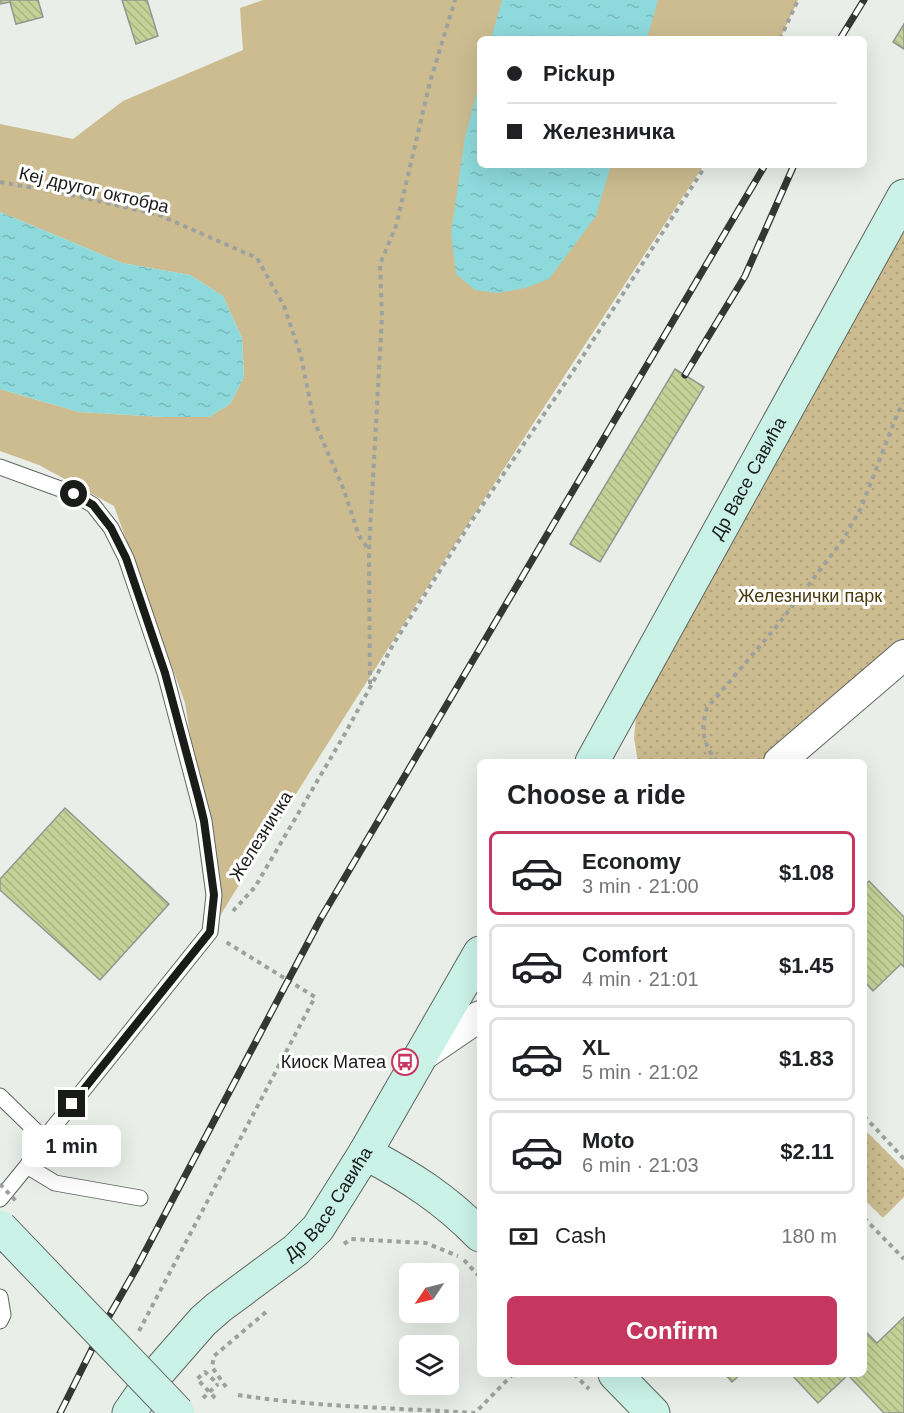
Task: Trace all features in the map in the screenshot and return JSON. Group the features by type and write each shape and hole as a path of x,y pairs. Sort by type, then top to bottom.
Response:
{"street":[{"name":"Др Васе Савића","path":"601,758 904,196"},
{"path":"783,759 904,655"},
{"name":"Др Васе Савића","path":"129,1413 154,1377 203,1321 296,1250 318,1228 365,1153 477,958"},
{"path":"417,1059 477,1018"},
{"path":"365,1153 425,1186 477,1229"},
{"path":"0,1227 132,1343 188,1402"},
{"path":"618,1377 653,1413"}],"lane":[{"path":"0,467 74,494 93,505 111,528 126,558 165,673 204,821 214,895 210,932 44,1138 27,1166 0,1199"},
{"path":"0,1096 44,1138"},
{"path":"27,1166 55,1183 140,1198"},
{"path":"0,1297 3,1315 0,1321"}],"path":[{"path":"370,687 369,550 382,316 380,264 396,225 430,82 455,0"},
{"path":"781,36 798,0"},
{"name":"Железничка","path":"210,932 255,887 346,732 394,643 704,168"},
{"name":"Кеј другог октобра","path":"0,182 67,194 159,215 257,258 284,306 301,356 314,421 344,490 359,536 369,550"},
{"path":"715,759 705,741 702,724 707,708 777,626 843,540 861,508 898,412 904,403"},
{"path":"132,1343 315,997 210,932"},
{"path":"867,1119 904,1159"},
{"path":"867,1221 904,1259"},
{"path":"342,1246 351,1239 426,1243 461,1257 477,1274"},
{"path":"226,1387 212,1367 214,1356 269,1309"},
{"path":"188,1402 204,1398 218,1384 205,1371 197,1379 215,1398"},
{"path":"238,1395 301,1402 475,1413 510,1377"}],"green space":[{"path":"263,0 798,0 781,36 477,36 477,168 702,168 454,546 210,932 204,821 185,703 114,506 39,465 0,451 0,389 79,412 209,417 230,404 244,377 242,338 223,296 190,275 122,263 0,212 0,124 73,139 123,101 243,50 240,8"},
{"name":"Железнички парк","path":"904,226 904,640 765,759 638,759 634,738 636,716"},
{"path":"867,1132 904,1169 904,1197 883,1218 867,1202"}],"water":[{"path":"502,0 658,0 648,36 492,36"},
{"path":"477,92 477,168 610,168 596,216 549,279 525,288 498,293 475,290 456,274 451,233 465,138"},
{"path":"0,212 122,263 190,275 223,296 242,338 244,377 230,404 209,417 79,412 0,389"}],"building":[{"path":"0,0 38,0 43,17 16,24 10,2 0,4"},
{"path":"122,0 147,0 158,36 136,44"},
{"path":"904,24 904,49 893,42"},
{"path":"675,369 704,387 600,562 570,544"},
{"path":"65,808 169,904 100,980 0,890 0,879"},
{"path":"869,881 904,917 904,967 901,964 873,991 867,984 867,883"},
{"path":"904,1317 904,1413 884,1413 850,1377 867,1377 867,1333 877,1343"},
{"path":"728,1377 738,1377 732,1382"},
{"path":"794,1377 846,1377 818,1403"}],"railway":[{"path":"842,36 864,0"},
{"path":"60,1413 104,1325 136,1269 321,918 763,168"},
{"path":"685,375 745,276 793,168"}],"place":[{"name":"Киоск Матеа","path":"405,1062"}],"route":[{"path":"72,1104 210,932 214,895 199,800 165,673 126,558 111,528 93,505 74,494"}]}
